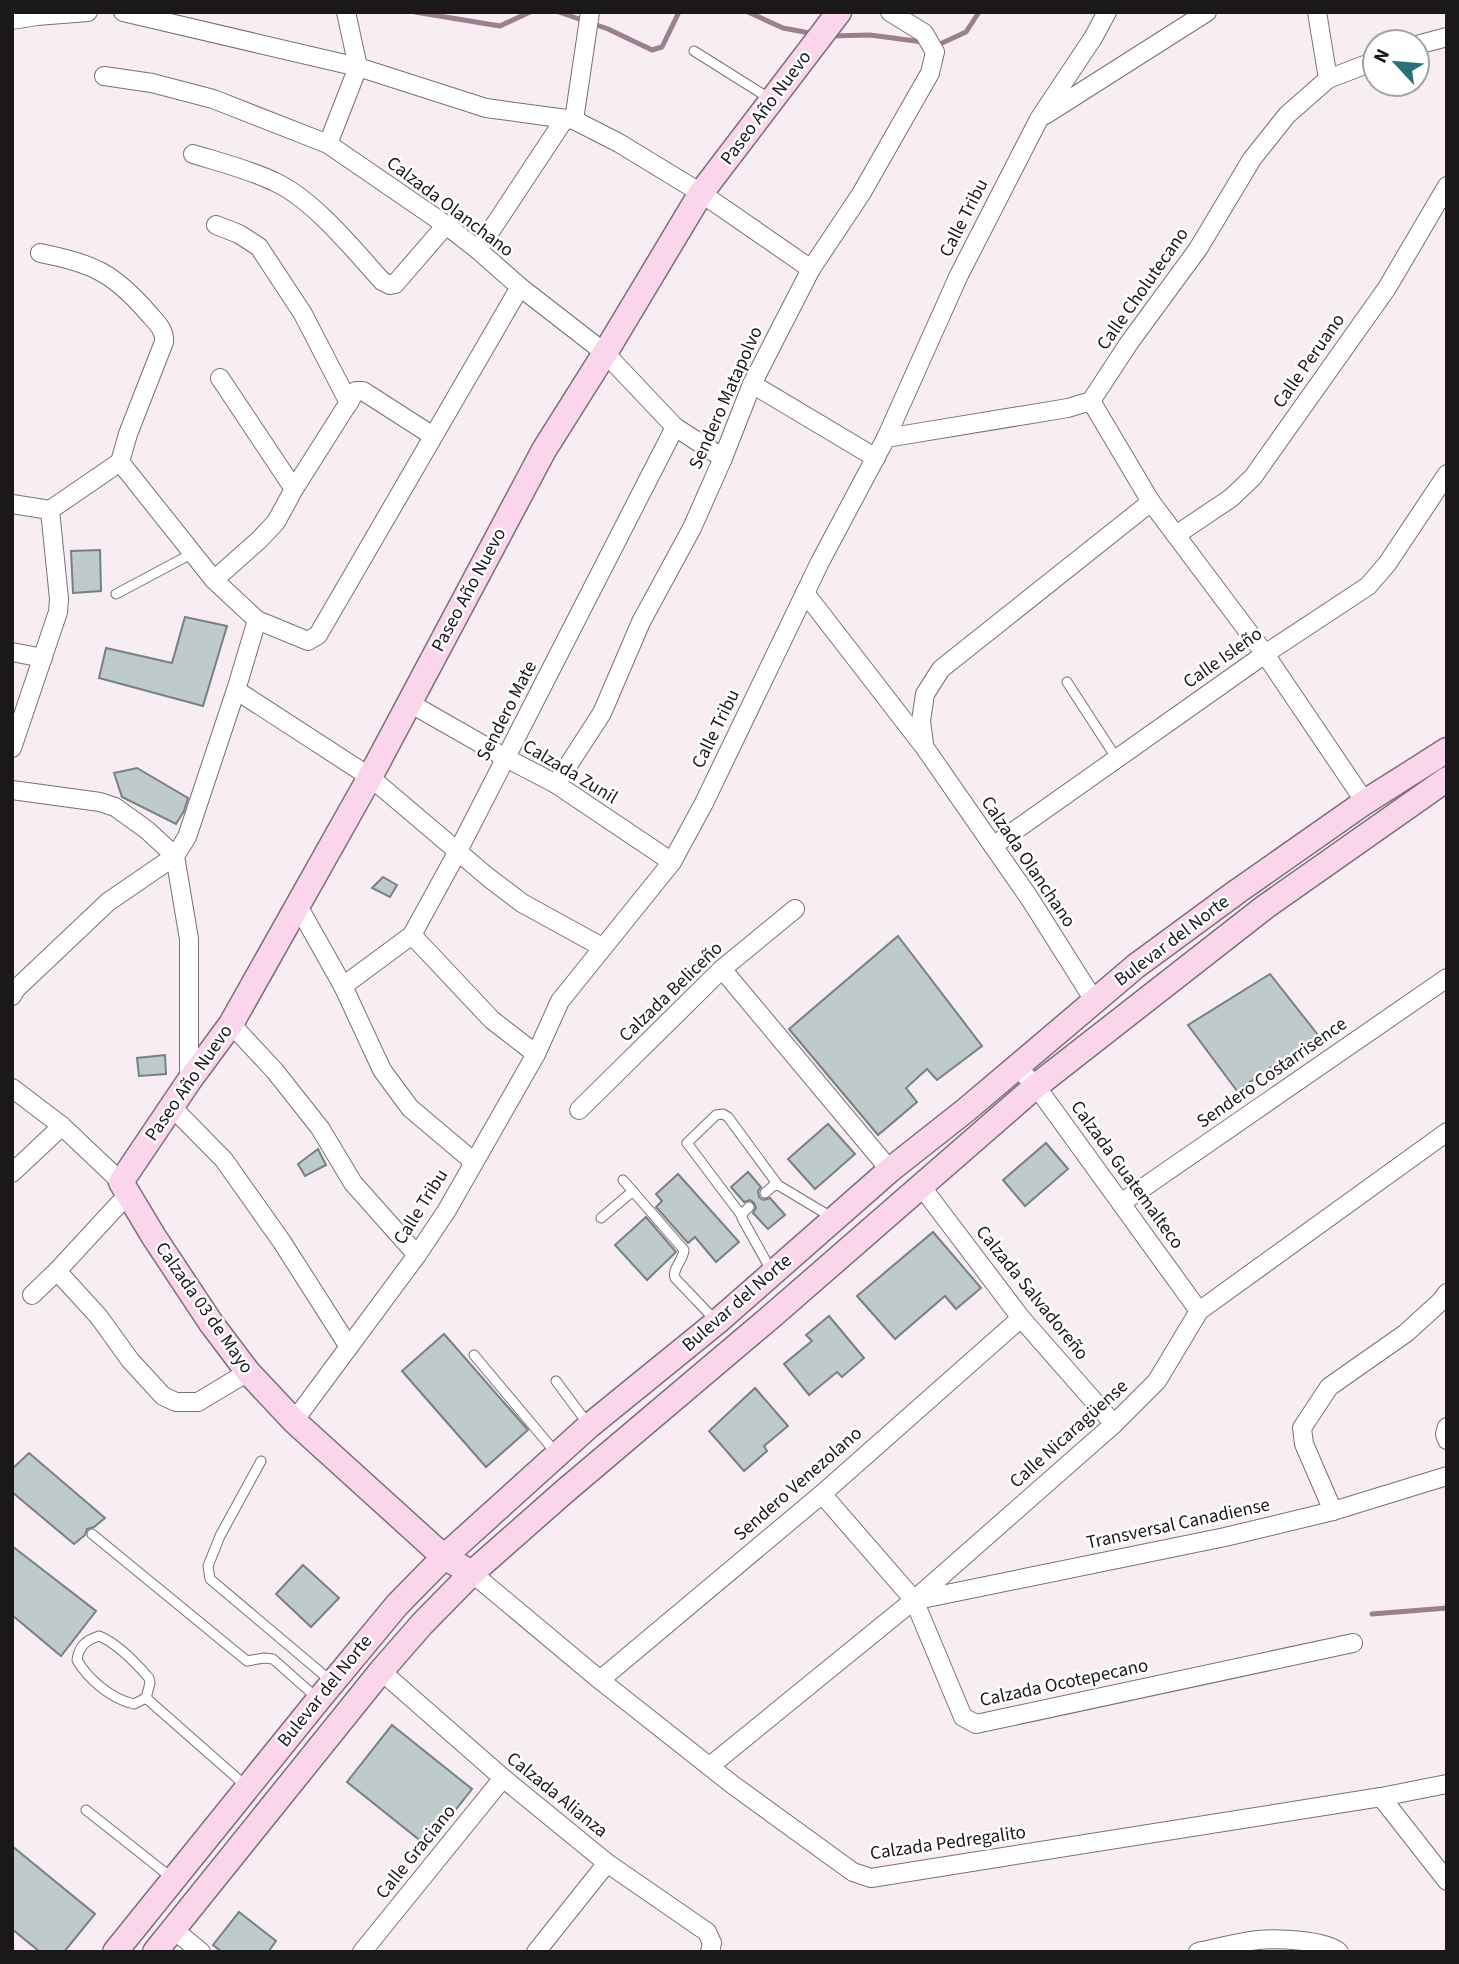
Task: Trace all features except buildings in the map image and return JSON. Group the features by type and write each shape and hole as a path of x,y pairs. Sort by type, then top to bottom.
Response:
{"main road":[{"name":"Paseo Año Nuevo","path":"125,1187 172,1107 230,1024 298,906 370,777 544,450 701,193 835,17"},
{"name":"Bulevar del Norte","path":"115,1952 397,1605 444,1557 589,1426 717,1322 890,1170 1136,966 1365,802 1447,750"},
{"name":"Bulevar del Norte","path":"155,1952 381,1671 422,1623 472,1573 1036,1086 1265,907 1447,779"},
{"name":"Calzada 03 de Mayo","path":"125,1187 154,1237 248,1372 294,1421 444,1557 472,1573"}],"street":[{"path":"14,17 88,12"},
{"path":"123,12 358,68 486,108 569,120 619,143 701,193 811,269"},
{"path":"478,250 569,120 590,12"},
{"name":"Sendero Matapolvo","path":"556,784 601,713 641,622 692,528 723,458 751,384 811,269 861,194 930,73 935,52 924,33 890,12"},
{"name":"Calle Tribu","path":"294,1421 417,1255 447,1210 536,1054 560,1001 672,862 704,803 805,593 886,438 959,275 1039,119 1093,38 1107,12"},
{"path":"1039,119 1208,12"},
{"path":"1317,12 1328,79"},
{"path":"328,144 358,68 348,17"},
{"name":"Calle Cholutecano","path":"1091,401 1129,343 1198,249 1252,159 1287,116 1328,79 1361,66"},
{"name":"Calzada Olanchano","path":"104,76 152,83 214,99 328,144 478,250 520,287 605,353 675,428 723,458"},
{"path":"193,153 275,182 296,194 341,235 382,281 390,285 395,284 446,225"},
{"name":"Calle Peruano","path":"1176,536 1231,498 1253,477 1387,288 1447,186"},
{"path":"216,225 239,234 259,247 303,314 349,403"},
{"path":"14,503 50,510 120,461 164,342 160,325 130,291 101,270 40,253"},
{"path":"120,461 214,580 257,620 308,641 318,635 520,287"},
{"path":"220,378 295,489"},
{"path":"751,384 876,458"},
{"path":"214,580 276,522 356,391 363,391 433,436"},
{"path":"886,438 1068,408 1091,401 1151,502 1265,654 1365,802"},
{"name":"Sendero Mate","path":"342,986 412,935 458,851 675,428"},
{"name":"Calle Isleño","path":"993,846 1265,654 1368,586 1387,564 1447,474"},
{"path":"925,748 921,720 925,694 941,669 1151,502"},
{"path":"12,748 58,612 50,510"},
{"name":"Calzada Olanchano","path":"805,593 925,748 1030,900 1095,1002"},
{"path":"12,996 16,989 108,902 175,856 187,837 257,620"},
{"path":"12,652 43,658"},
{"path":"236,690 370,777 522,903 602,947"},
{"name":"Calzada Zunil","path":"408,702 556,784 672,862"},
{"path":"12,790 100,802 115,807 147,830 175,856 189,940 189,1081"},
{"path":"298,906 342,986 382,1070 410,1108 474,1161"},
{"name":"Calzada Beliceño","path":"579,1110 722,969 795,909"},
{"path":"412,935 492,1020 536,1054"},
{"path":"722,969 890,1170"},
{"name":"Sendero Costarrisence","path":"1121,1203 1447,978"},
{"path":"230,1024 274,1070 320,1128 353,1183 417,1255"},
{"name":"Calzada Guatemalteco","path":"1017,1067 1036,1086 1199,1311"},
{"name":"Calzada 03 de Mayo","path":"12,1088 62,1126 125,1187"},
{"path":"172,1107 224,1160 282,1242 349,1347"},
{"path":"12,1173 62,1126"},
{"name":"Calle Nicaragüense","path":"710,1766 914,1600 1114,1424 1157,1381 1199,1311 1444,1141"},
{"name":"Calzada Salvadoreño","path":"921,1186 1021,1318 1114,1424"},
{"name":"Paseo Año Nuevo","path":"32,1295 57,1271 125,1187"},
{"path":"57,1271 99,1317 130,1360 163,1396 177,1402 198,1402 248,1372"},
{"path":"1334,1511 1304,1444 1302,1427 1329,1387 1406,1333 1447,1293"},
{"name":"Sendero Venezolano","path":"600,1679 822,1494 1021,1318"},
{"path":"1447,1427 1447,1440"},
{"name":"Transversal Canadiense","path":"914,1600 1226,1537 1334,1511 1447,1476"},
{"name":"Calzada Ocotepecano","path":"822,1494 914,1600 963,1717 976,1724 1353,1643"},
{"name":"Calzada Pedregalito","path":"472,1573 733,1785 853,1872 871,1878 1381,1797 1447,1784"},
{"name":"Calzada Alianza","path":"381,1671 503,1778 607,1863 706,1932 711,1948"},
{"name":"Calle Graciano","path":"362,1952 503,1778"},
{"path":"1381,1797 1447,1881"},
{"path":"536,1952 607,1863"},
{"path":"173,1929 201,1952"},
{"path":"1198,1952 1259,1940 1298,1941 1332,1947 1339,1952"}],"lane":[{"path":"694,51 773,101"},
{"path":"116,594 193,553"},
{"path":"1067,682 1117,759"},
{"path":"772,1274 742,1216 687,1143 716,1115 723,1114 728,1117 778,1185 834,1219"},
{"path":"623,1180 684,1250 674,1272 675,1278 717,1322"},
{"path":"765,1192 778,1185"},
{"path":"601,1218 633,1191"},
{"path":"742,1216 749,1207"},
{"path":"474,1355 557,1455"},
{"path":"556,1381 580,1410 589,1426"},
{"path":"261,1461 220,1536 208,1566 210,1578 326,1691"},
{"path":"92,1534 247,1661 273,1659 326,1691"},
{"path":"99,1636 106,1638 149,1678 146,1698 134,1703 125,1702 103,1688 83,1670 77,1660 78,1651 84,1643 99,1636"},
{"path":"146,1698 247,1787"},
{"path":"86,1810 173,1879"}],"waterway":[{"path":"415,12 500,26 530,12"},
{"path":"559,12 608,29 652,50 662,47 679,12"},
{"path":"748,12 783,28 815,34"},
{"path":"936,43 940,44 966,32 979,12"},
{"path":"831,36 870,35 923,42"},
{"path":"1372,1614 1447,1608"}]}
